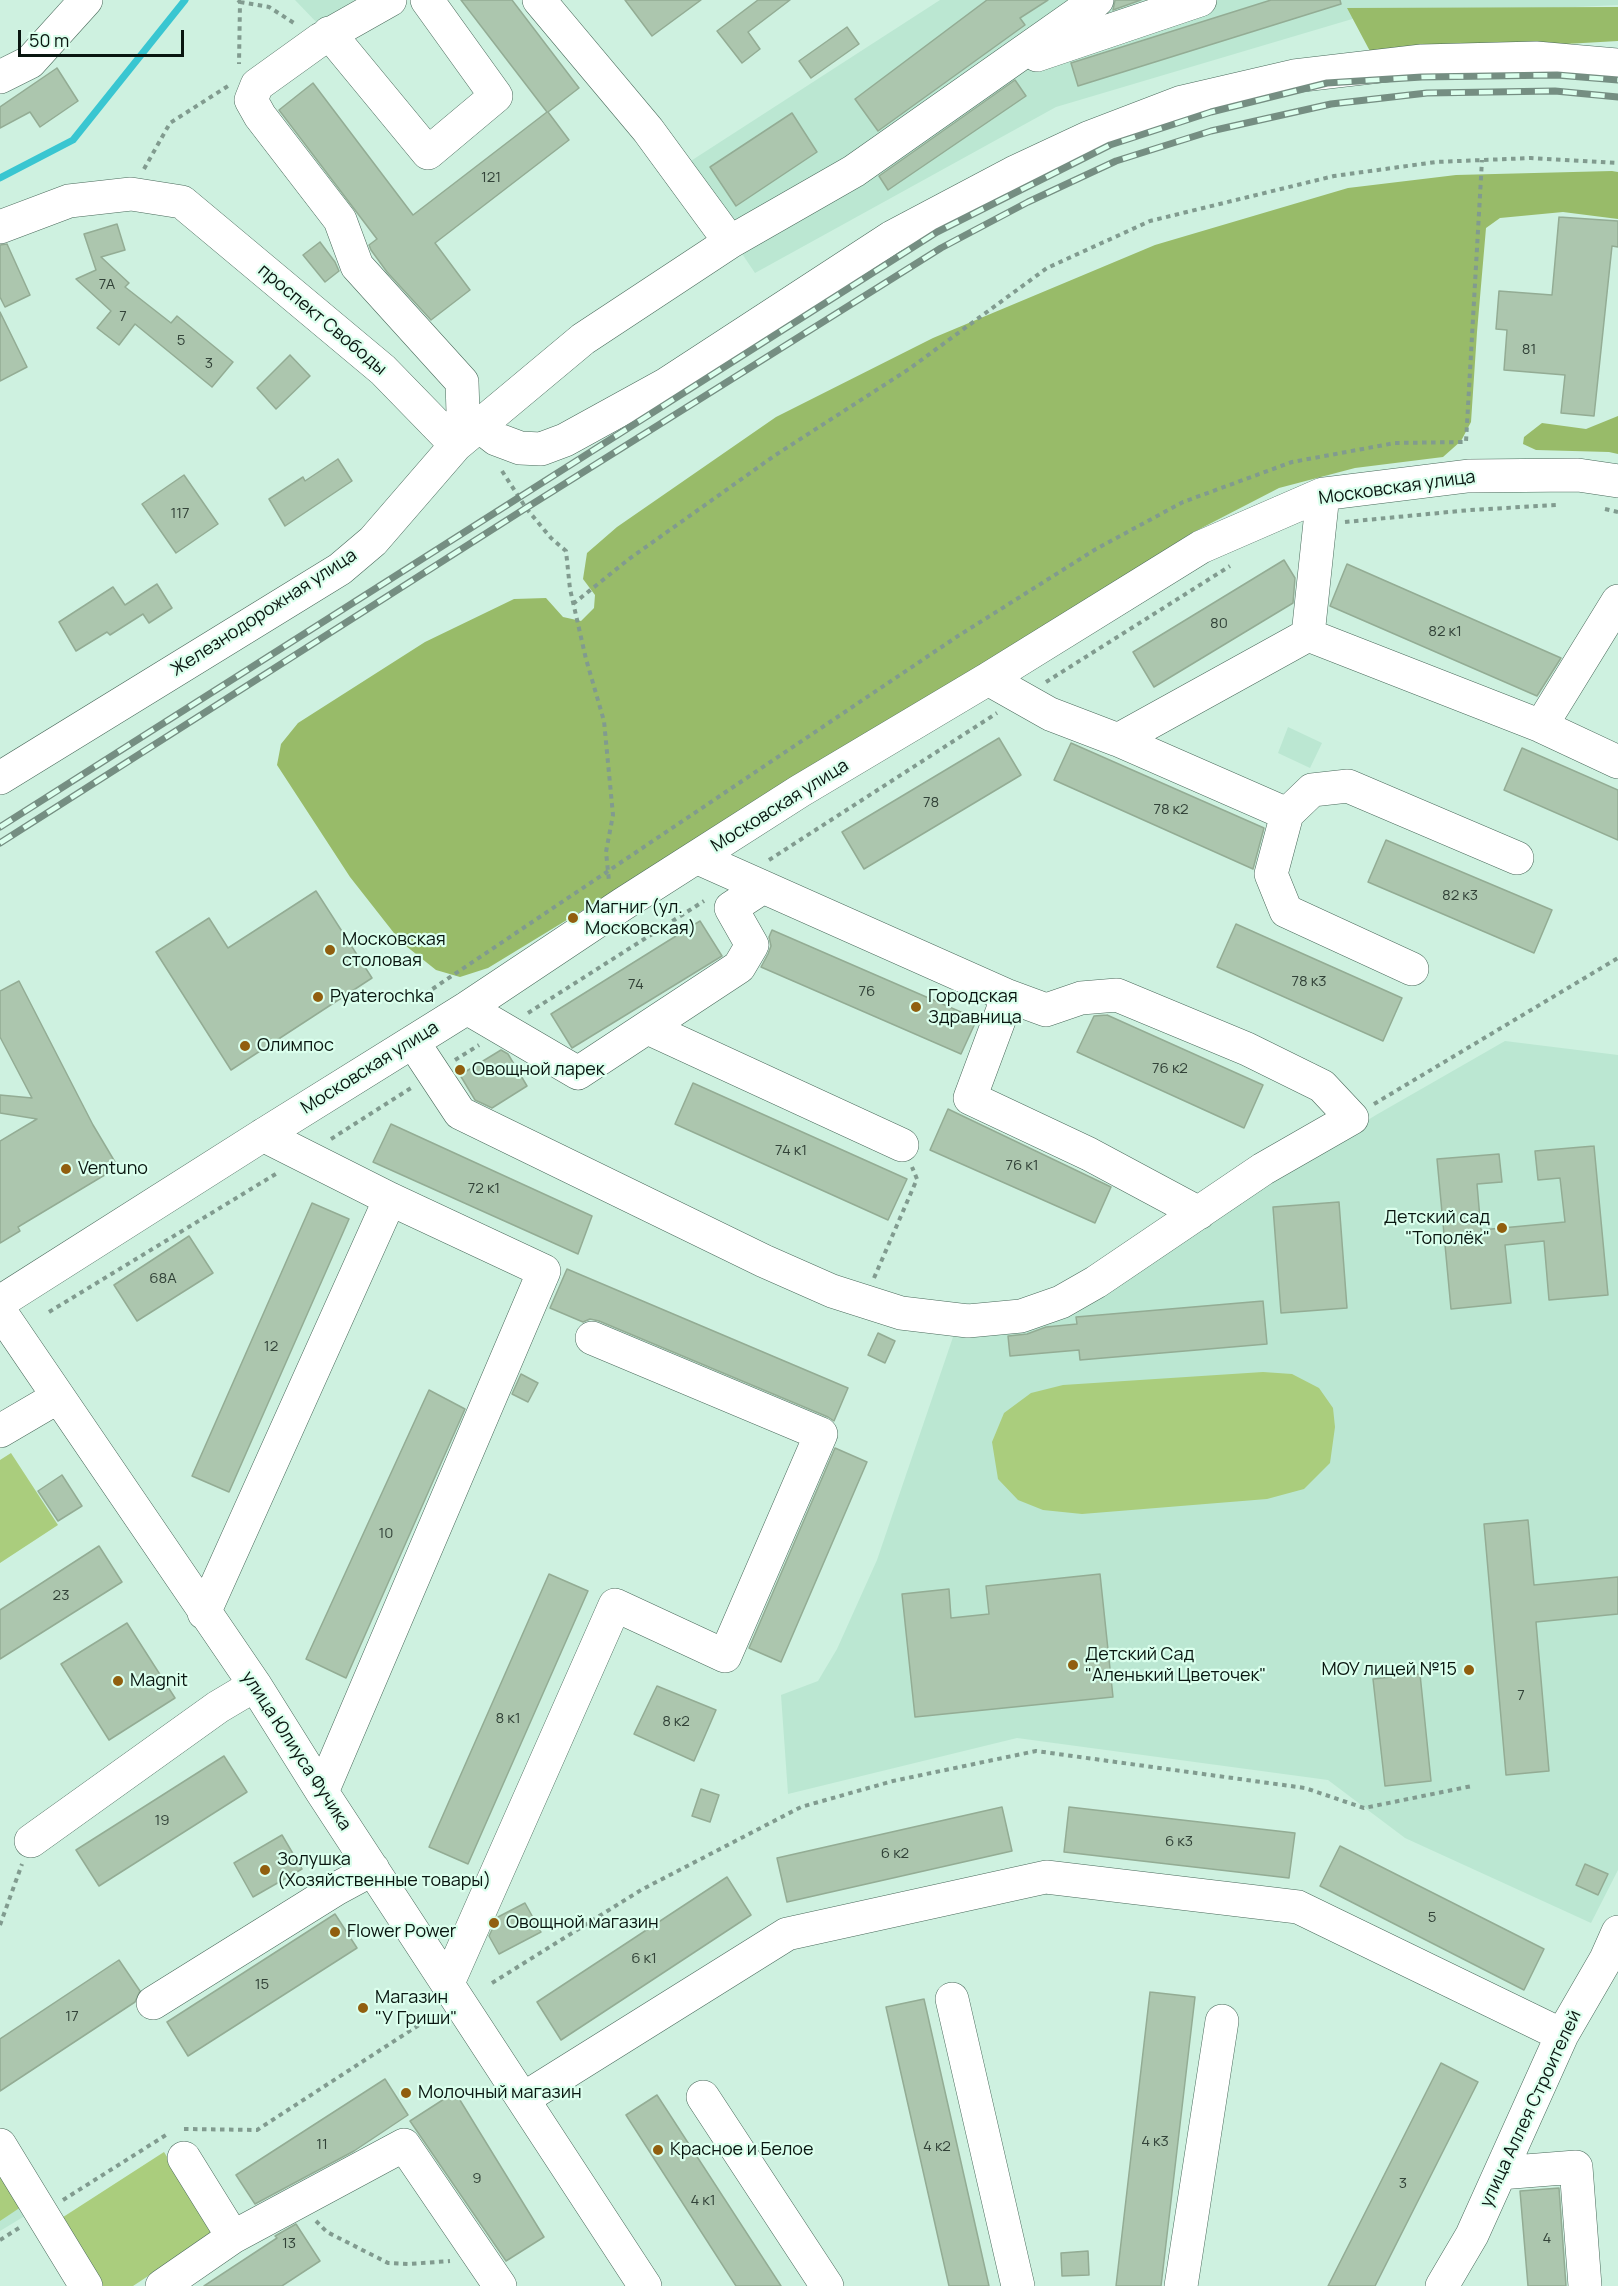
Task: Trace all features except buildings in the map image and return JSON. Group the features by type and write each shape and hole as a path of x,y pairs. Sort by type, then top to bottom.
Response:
{"street":[{"path":"0,77 30,62 86,0"},
{"path":"390,0 325,36 257,85 245,90 260,116 340,220 357,266 462,382 463,413 467,435"},
{"path":"325,36 428,153 496,96 427,0"},
{"path":"539,0 648,130 730,242"},
{"name":"Железнодорожная улица","path":"0,778 340,568 373,541 467,435 583,339 730,242 854,171 1097,0"},
{"path":"1004,66 1200,0"},
{"name":"проспект Свободы","path":"131,194 183,202 383,370 467,435 496,439 520,448 541,449 565,440 665,385 892,237 1013,173 1088,138 1182,102 1294,76 1422,61 1536,58 1618,65"},
{"path":"0,227 69,201 131,194"},
{"name":"Московская улица","path":"0,1302 467,1008 623,904 801,790 988,679 1201,547 1322,509 1468,476 1578,475 1618,481"},
{"path":"1308,635 1322,509"},
{"path":"1541,726 1618,601"},
{"path":"1308,635 1541,726 1618,762"},
{"path":"1118,740 1308,635"},
{"path":"988,679 1050,714 1118,740 1287,814"},
{"path":"1412,969 1286,911 1271,874 1287,814 1312,790 1348,786 1518,858"},
{"path":"413,1042 460,1113 764,1261 832,1291 901,1313 968,1321 1021,1316 1060,1302 1096,1282 1263,1169 1352,1118 1322,1086 1247,1049 1117,994 1080,998 1046,1010 1008,996 698,858"},
{"path":"467,1008 578,1073 739,967 752,945 731,908 752,883"},
{"path":"1008,996 970,1098 1089,1154 1199,1213"},
{"path":"648,1028 902,1145"},
{"path":"263,1135 390,1199 544,1271 322,1792"},
{"path":"204,1613 390,1199"},
{"name":"улица Юлиуса Фучика","path":"0,1311 255,1685 322,1792 645,2286"},
{"path":"447,1983 615,1605 725,1656 821,1434 592,1338"},
{"path":"0,1431 58,1396"},
{"path":"31,1841 218,1707 255,1685"},
{"path":"153,2003 336,1889 373,1869"},
{"path":"523,2099 787,1934 1046,1877 1298,1907 1562,2035"},
{"name":"улица Аллея Строителей","path":"1442,2286 1472,2235 1562,2035 1614,1952"},
{"path":"952,1999 1018,2286"},
{"path":"1181,2286 1222,2021"},
{"path":"703,2097 827,2286"},
{"path":"0,2145 86,2286"},
{"path":"162,2286 233,2237 404,2145 500,2286"},
{"path":"184,2158 233,2237"},
{"path":"1500,2173 1576,2167 1585,2286"}],"path":[{"path":"131,194 170,123 245,90 239,1 269,7 325,36"},
{"path":"573,604 648,545 774,456 909,369 1047,268 1150,221 1334,176 1436,162 1531,158 1618,163"},
{"path":"425,994 958,636 1096,549 1182,502 1292,462 1395,443 1466,442 1482,160"},
{"path":"498,464 526,508 550,538 566,552 573,604 606,731 613,815 606,852 609,883 623,904"},
{"path":"1322,509 1470,510 1557,505"},
{"path":"1599,507 1618,512"},
{"path":"49,1312 305,1156 504,1029 752,883 1020,698 1237,562"},
{"path":"1352,1118 1618,958"},
{"path":"864,1301 917,1179 902,1145"},
{"path":"492,1983 641,1890 801,1807 893,1781 1036,1751 1305,1788 1364,1808 1472,1786"},
{"path":"0,1926 31,1841"},
{"path":"0,2240 173,2131 193,2128 256,2130 422,2023"},
{"path":"298,2202 327,2232 388,2263 409,2264 450,2260 476,2251"}],"shaded area":[{"path":"295,0 361,0 320,26"},
{"path":"940,0 1618,0 1618,5 1359,17 1056,107 755,273 683,166"},
{"path":"1288,727 1322,743 1310,768 1278,753"},
{"path":"1505,1041 1618,1055 1618,1870 1591,1923 1405,1838 1328,1780 1017,1738 788,1794 781,1695 818,1681 837,1649 877,1560 953,1337 1055,1311 1376,1115"},
{"path":"0,2158 33,2211 0,2231"}],"green space":[{"path":"1618,7 1618,41 1372,55 1347,8"},
{"path":"1618,172 1618,219 1563,212 1500,218 1486,228 1471,422 1461,441 1443,457 1355,468 1279,488 1190,534 974,672 488,968 460,977 436,970 401,942 350,877 277,765 281,744 298,723 425,642 514,599 546,598 563,617 581,621 594,608 595,595 583,579 587,553 617,527 776,417 933,338 1155,245 1348,188 1456,175"},
{"path":"1618,416 1618,454 1536,450 1523,444 1524,437 1542,423 1586,429"},
{"path":"1263,1372 1292,1374 1319,1388 1333,1408 1335,1427 1330,1463 1304,1489 1267,1499 1082,1514 1043,1510 1018,1500 998,1479 992,1442 1004,1413 1031,1393 1063,1385"},
{"path":"11,1453 58,1525 0,1563 0,1460"},
{"path":"164,2152 215,2232 133,2286 99,2286 57,2221"},
{"path":"0,2168 24,2205 0,2221"}],"waterway":[{"path":"0,178 73,140 185,0"}],"railway":[{"path":"0,827 937,232 1110,145 1211,112 1327,83 1422,77 1557,75 1618,80"},
{"path":"0,843 526,508 941,248 1028,202 1116,161 1211,131 1331,104 1427,93 1555,91 1618,97"}],"place":[{"name":"Магниг (ул. Московская)","path":"573,918"},
{"name":"Московская столовая","path":"330,950"},
{"name":"Pyaterochka","path":"318,997"},
{"name":"Городская Здравница","path":"916,1007"},
{"name":"Олимпос","path":"245,1046"},
{"name":"Овощной ларек","path":"460,1070"},
{"name":"Ventuno","path":"66,1169"},
{"name":"Детский сад \"Тополёк\"","path":"1502,1228"},
{"name":"Детский Сад \"Аленький Цветочек\"","path":"1073,1665"},
{"name":"МОУ лицей №15","path":"1469,1670"},
{"name":"Magnit","path":"118,1681"},
{"name":"Золушка (Хозяйственные товары)","path":"265,1870"},
{"name":"Овощной магазин","path":"494,1923"},
{"name":"Flower Power","path":"335,1932"},
{"name":"Магазин \"У Гриши\"","path":"363,2008"},
{"name":"Молочный магазин","path":"406,2093"},
{"name":"Красное и Белое","path":"658,2150"}]}
